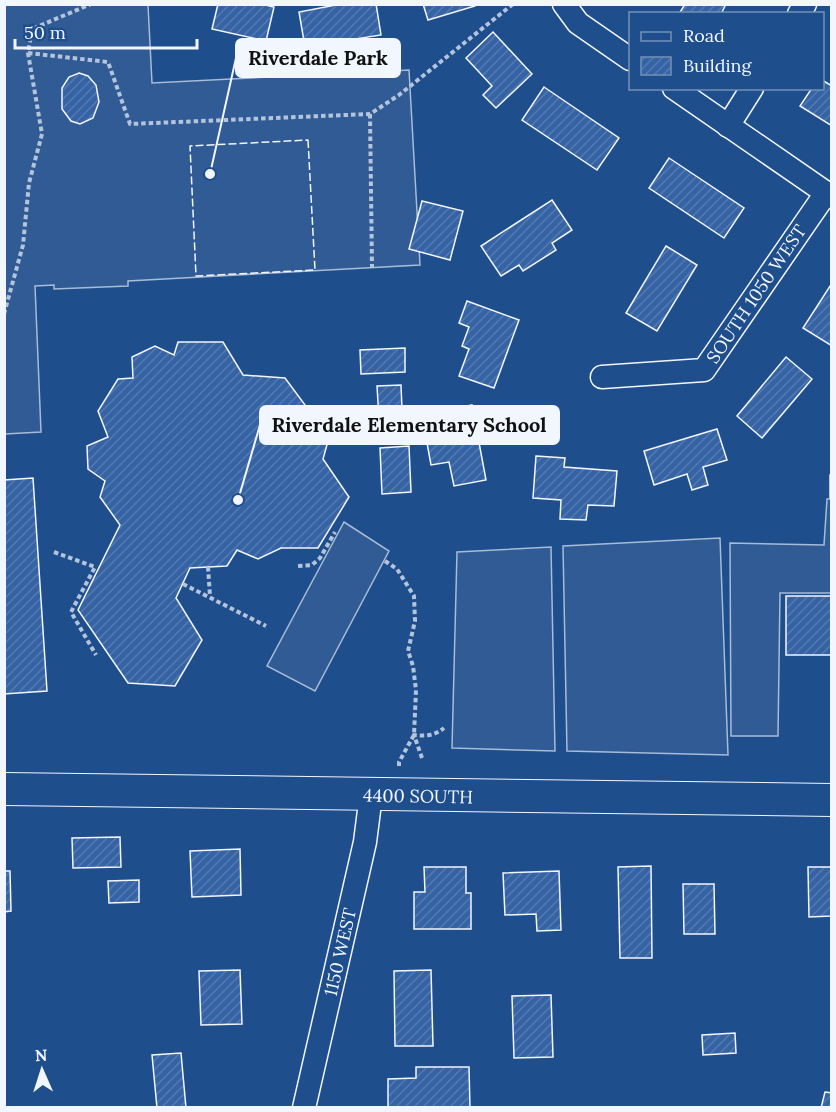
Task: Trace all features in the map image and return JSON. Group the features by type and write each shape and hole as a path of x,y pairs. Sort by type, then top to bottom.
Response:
{"street":[{"path":"564,4 578,23 629,58"},
{"path":"677,90 829,195"},
{"path":"728,126 751,90"},
{"name":"SOUTH 1050 WEST","path":"602,377 704,370 829,195"},
{"name":"4400 SOUTH","path":"4,789 831,800"},
{"name":"1150 WEST","path":"304,1107 365,842 371,795"}],"path":[{"path":"4,314 23,246 29,183 42,134 28,53 32,29 91,4"},
{"path":"28,53 108,62 130,124 370,114 399,95 513,4"},
{"path":"370,114 372,268"},
{"path":"298,566 312,565 320,558 335,532"},
{"path":"54,552 95,567 71,612 96,655"},
{"path":"385,561 397,569 414,596 415,621 408,651 413,666 416,690 414,735 422,758"},
{"path":"208,567 210,597"},
{"path":"183,584 266,626"},
{"path":"414,735 428,736 444,728"},
{"path":"399,766 414,735"}],"shaded area":[{"path":"4,5 148,5 152,83 409,70 420,265 128,281 128,286 54,289 54,285 35,286 41,432 5,434"},
{"path":"827,499 832,499 831,593 780,593 778,736 731,736 730,543 824,545"},
{"path":"344,522 389,551 315,691 267,666"},
{"path":"720,538 728,755 567,751 563,546"},
{"path":"551,547 555,751 452,748 457,552"}],"building":[{"path":"218,4 261,4 274,7 266,41 212,29"},
{"path":"341,4 376,4 381,35 305,47 299,12"},
{"path":"423,4 475,4 475,6 428,20"},
{"path":"685,4 726,4 722,12 680,12"},
{"path":"493,32 532,74 496,108 483,95 492,86 466,58"},
{"path":"79,73 88,76 96,85 99,102 93,118 80,124 71,121 62,109 62,88 69,77"},
{"path":"824,81 832,86 832,126 800,106 811,90 824,90"},
{"path":"544,87 619,138 597,170 522,120"},
{"path":"669,158 744,208 724,238 649,188"},
{"path":"552,200 572,230 552,243 556,250 523,271 519,265 501,276 481,246"},
{"path":"422,201 463,211 450,260 409,249"},
{"path":"666,246 697,265 657,331 626,313"},
{"path":"832,283 832,346 803,328"},
{"path":"467,301 519,320 494,388 459,376 469,349 462,346 469,327 459,323"},
{"path":"178,342 223,342 243,375 285,378 311,413 303,427 328,441 323,459 349,497 318,548 281,548 258,559 237,550 227,566 190,568 176,598 202,640 175,686 128,683 78,610 120,525 100,497 105,481 88,469 87,446 108,437 98,411 118,379 133,378 132,357 155,346 174,355"},
{"path":"405,348 405,372 361,374 360,350"},
{"path":"786,357 812,379 762,438 737,416"},
{"path":"401,385 403,434 380,436 377,386"},
{"path":"472,405 486,480 454,486 449,462 431,465 425,432 451,427 448,410"},
{"path":"717,429 727,460 703,467 708,485 692,490 687,474 654,485 644,451"},
{"path":"409,446 411,492 382,494 380,448"},
{"path":"536,456 565,458 564,467 617,471 614,506 588,505 586,520 560,519 561,500 533,498"},
{"path":"830,475 832,475 832,498 830,498"},
{"path":"33,478 47,691 4,694 4,480"},
{"path":"786,596 832,596 832,655 786,655"},
{"path":"120,837 121,867 73,868 72,838"},
{"path":"240,849 241,895 192,897 190,851"},
{"path":"651,866 652,958 620,958 618,867"},
{"path":"424,867 466,867 466,893 471,893 471,929 414,929 414,892 425,892"},
{"path":"808,867 832,867 831,916 809,917"},
{"path":"4,871 10,871 11,911 4,912"},
{"path":"559,871 561,930 537,931 536,914 505,915 503,873"},
{"path":"139,880 139,902 109,903 108,881"},
{"path":"683,884 714,884 715,934 684,934"},
{"path":"240,970 242,1024 201,1025 199,971"},
{"path":"431,970 433,1046 395,1046 394,971"},
{"path":"551,995 553,1057 514,1058 512,996"},
{"path":"735,1033 736,1053 703,1055 702,1035"},
{"path":"181,1053 186,1108 157,1108 152,1055"},
{"path":"416,1067 469,1067 470,1108 388,1108 388,1079 416,1078"},
{"path":"825,1092 832,1093 832,1108 821,1108"}],"fence":[{"path":"308,140 315,270 196,276 190,146 308,140"}],"place":[{"name":"Riverdale Park","path":"210,174"},
{"name":"Riverdale Elementary School","path":"238,500"}]}
